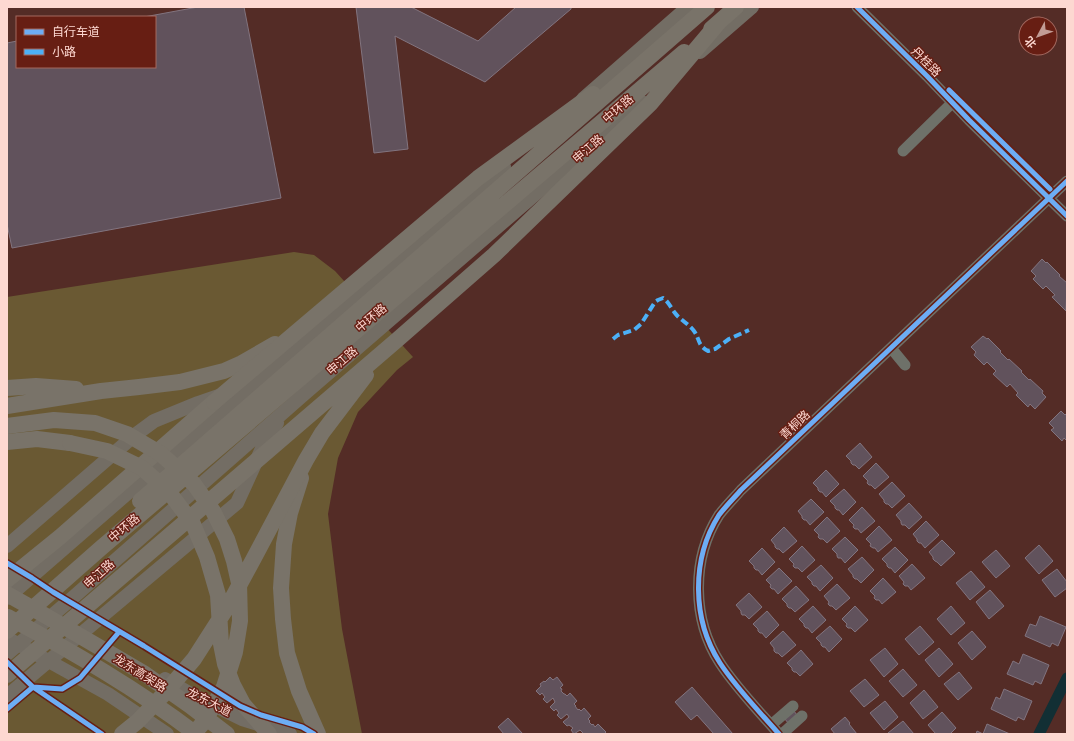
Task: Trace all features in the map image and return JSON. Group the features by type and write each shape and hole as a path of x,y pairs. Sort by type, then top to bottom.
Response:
{"highway":[{"name":"中环路","path":"7,616 707,7"},
{"name":"中环路","path":"7,631 107,543 736,7"},
{"path":"7,675 494,255 650,104 719,22"},
{"path":"8,591 60,537 303,326 478,178 669,40"},
{"path":"7,406 101,391 180,382 224,370 242,363 303,326"},
{"path":"122,734 138,721 164,694 194,658 228,606 322,433 366,375 397,340"},
{"path":"7,388 36,386 101,391"},
{"path":"7,426 54,420 95,423 127,434 161,454 194,484 213,511 227,539 234,561 239,583 240,621 235,652 224,687 204,722 195,734"},
{"path":"7,442 37,439 70,443 107,451 142,468 169,492 193,524 207,557 218,595 221,644 225,664 233,685 242,704 269,734"},
{"path":"306,460 290,513 284,544 281,588 287,653 299,690 318,734"},
{"name":"龙东高架路","path":"8,591 46,616 145,674 227,734"},
{"name":"龙东高架路","path":"7,616 135,690 178,720 195,734"}],"main road":[{"path":"8,591 252,386 688,7"},
{"name":"申江路","path":"7,654 13,641 53,614 303,395 752,7"},
{"path":"7,546 135,435 154,421 198,402 252,386"},
{"path":"7,696 237,503 272,430 280,419 303,395"},
{"name":"龙东大道","path":"8,591 53,614 189,693 242,719 290,734"},
{"path":"13,641 108,694 167,734"}],"street":[{"name":"丹桂路","path":"857,7 952,103 1052,196 1067,206"},
{"name":"丹桂路","path":"866,7 1052,196 1067,216"},
{"path":"903,151 952,103"},
{"name":"青桐路","path":"780,734 738,688 720,663 706,635 701,618 699,579 705,546 711,531 719,516 737,494 1067,181"},
{"path":"891,348 905,365"},
{"path":"771,725 793,706"},
{"path":"780,734 802,716"}],"shaded area":[{"path":"294,252 314,255 335,271 413,357 397,370 358,412 338,458 328,514 342,629 362,734 7,734 7,297"}],"building":[{"path":"198,7 244,7 281,198 12,248 7,224 7,43 16,41 16,68 156,68 156,16 149,16"},
{"path":"356,7 411,7 478,41 516,7 571,7 571,9 485,82 395,36 408,149 374,153"},
{"path":"1042,259 1046,263 1047,262 1067,283 1066,311 1052,297 1055,295 1046,286 1043,289 1033,279 1036,276 1031,271"},
{"path":"983,336 987,339 988,338 1008,360 1009,359 1029,380 1030,379 1043,391 1042,393 1046,397 1035,409 1030,404 1028,407 1016,395 1018,393 1010,384 1007,387 993,374 996,371 987,362 984,365 974,355 976,352 971,347"},
{"path":"1061,411 1067,415 1067,441 1064,438 1062,441 1051,430 1054,428 1049,423"},
{"path":"860,443 872,457 859,469 851,463 846,456"},
{"path":"876,463 889,477 875,489 867,483 868,481 863,476"},
{"path":"826,470 839,484 826,497 813,483"},
{"path":"892,482 905,496 892,508 884,502 879,494"},
{"path":"844,489 856,502 843,515 830,501"},
{"path":"811,499 824,512 810,525 802,518 798,511"},
{"path":"909,503 922,517 909,529 905,525 902,525 901,521 896,515"},
{"path":"862,507 875,521 861,533 858,529 853,527 854,525 849,520"},
{"path":"827,517 840,531 827,543 818,537 819,535 814,530"},
{"path":"926,521 939,535 925,548 917,541 913,534"},
{"path":"879,526 892,540 878,552 875,548 870,546 871,544 866,539"},
{"path":"784,527 797,541 783,553 775,547 771,540"},
{"path":"845,537 858,550 845,563 841,558 838,558 837,554 832,549"},
{"path":"942,540 955,553 941,566 933,559 929,552"},
{"path":"1039,545 1053,561 1039,574 1025,558"},
{"path":"802,546 815,560 802,572 793,566 794,564 789,559"},
{"path":"895,547 908,560 895,573 882,559"},
{"path":"762,548 775,562 762,575 749,561"},
{"path":"996,550 1010,566 996,578 982,562"},
{"path":"862,557 874,570 861,583 853,577 848,569"},
{"path":"912,564 925,578 911,590 908,586 903,584 904,582 899,576"},
{"path":"821,565 833,578 820,591 807,577"},
{"path":"779,568 792,581 778,594 770,587 771,585 766,580"},
{"path":"1057,569 1067,582 1067,588 1055,597 1042,580"},
{"path":"971,571 985,587 970,600 956,583"},
{"path":"883,578 896,592 882,604 879,600 874,598 875,596 870,591"},
{"path":"837,584 850,598 836,610 828,604 829,602 824,596"},
{"path":"796,586 809,600 795,612 787,606 782,599"},
{"path":"990,590 1004,606 989,619 976,602"},
{"path":"749,593 762,607 749,619 745,615 742,615 741,611 736,605"},
{"path":"813,606 826,620 812,633 799,619"},
{"path":"855,606 868,620 855,632 846,626 847,624 842,619"},
{"path":"951,606 965,623 951,635 937,619"},
{"path":"767,611 779,625 766,638 753,624"},
{"path":"1040,616 1066,627 1058,646 1052,643 1050,647 1025,636 1030,624 1036,626"},
{"path":"830,626 842,639 829,652 816,638"},
{"path":"920,626 934,642 919,655 905,639"},
{"path":"783,631 796,645 782,657 774,651 774,648 770,643"},
{"path":"972,631 986,647 972,660 958,643"},
{"path":"885,648 898,664 884,677 870,660"},
{"path":"939,648 953,664 939,677 925,660"},
{"path":"801,650 813,664 800,676 792,670 787,663"},
{"path":"1023,654 1049,665 1041,684 1035,681 1033,685 1007,674 1013,661 1019,664"},
{"path":"903,669 917,685 903,697 889,681"},
{"path":"959,672 972,688 958,700 944,684"},
{"path":"550,677 553,680 557,677 563,685 560,688 562,689 561,691 567,696 570,693 577,701 574,704 578,710 579,709 581,711 584,708 591,716 588,719 590,721 589,722 595,727 598,724 606,732 604,734 582,734 583,733 580,730 574,734 571,730 573,728 569,725 567,726 563,722 569,717 567,714 561,719 557,715 559,713 556,709 554,711 550,707 555,702 553,698 547,703 543,699 545,697 542,693 540,695 536,691 541,686 540,684 544,681 545,682"},
{"path":"865,679 879,695 864,707 850,691"},
{"path":"692,687 733,734 714,734 697,715 691,720 675,702"},
{"path":"1004,689 1032,701 1024,720 1018,717 1016,721 991,709 996,697 1000,699"},
{"path":"924,690 938,707 923,719 910,703"},
{"path":"885,701 898,717 884,730 870,713"},
{"path":"793,710 798,716 789,724 784,718"},
{"path":"942,712 956,728 950,734 936,734 928,725"},
{"path":"845,717 857,734 835,734 831,729"},
{"path":"508,718 523,734 504,734 498,727"},
{"path":"903,721 914,734 888,733"},
{"path":"987,724 1010,734 983,734"},
{"path":"977,731 983,734 976,734"}],"waterway":[{"path":"1039,734 1067,678"}],"marked path":[{"path":"613,339 618,335 634,330 641,324 655,302 663,298 677,315 692,328 700,344 708,351 715,349 729,339 749,330"}],"cycle path":[{"path":"857,7 1067,216"},
{"path":"949,90 1050,189"},
{"path":"779,734 727,673 711,646 704,628 698,589 703,551 710,532 719,515 741,490 1067,181"},
{"path":"7,563 240,706 261,715 302,727 314,734"},
{"path":"7,709 33,687 62,689 80,678 119,632"},
{"path":"7,662 33,687 102,734"}]}
